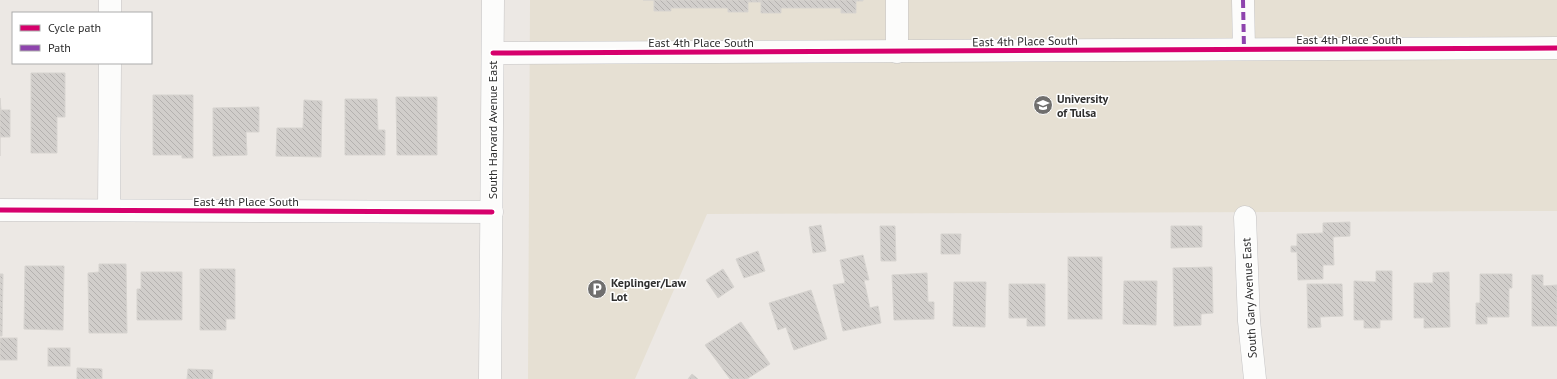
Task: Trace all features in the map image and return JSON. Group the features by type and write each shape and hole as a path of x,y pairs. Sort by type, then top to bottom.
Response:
{"street":[{"path":"110,0 110,12"},
{"name":"South Harvard Avenue East","path":"490,379 493,0"},
{"path":"897,0 897,52"},
{"path":"1243,0 1244,49"},
{"name":"East 4th Place South","path":"493,53 1557,48"},
{"path":"109,210 110,64"},
{"name":"East 4th Place South","path":"0,210 492,212"},
{"name":"South Gary Avenue East","path":"1245,217 1249,320 1255,379"}],"shaded area":[{"name":"University of Tulsa","path":"530,0 1557,0 1557,211 707,214 635,379 528,379"}],"building":[{"path":"654,0 863,1 856,1 856,13 841,13 841,8 781,8 781,13 761,13 761,2 748,2 748,12 728,12 728,8 671,8 671,11 654,11"},
{"path":"31,73 65,73 65,117 57,117 57,153 31,153"},
{"path":"153,95 193,95 193,158 182,158 182,155 153,155"},
{"path":"396,97 437,97 437,155 397,155"},
{"path":"0,98 1,110 10,110 10,137 0,137"},
{"path":"345,99 377,99 378,130 385,130 385,155 345,155"},
{"path":"304,100 322,101 321,157 276,156 277,128 303,128"},
{"path":"259,107 259,132 246,132 247,155 213,156 213,108"},
{"path":"1350,222 1350,236 1333,237 1334,265 1323,265 1323,279 1298,280 1297,252 1291,252 1291,246 1297,246 1297,234 1323,233 1323,223"},
{"path":"821,225 826,251 813,253 809,227"},
{"path":"880,226 895,226 896,261 881,261"},
{"path":"1171,226 1202,226 1202,247 1171,248"},
{"path":"941,234 961,234 960,254 941,254"},
{"path":"758,251 765,271 744,278 736,259"},
{"path":"863,255 869,280 864,280 870,308 878,306 881,323 843,331 833,285 845,283 840,260"},
{"path":"1068,257 1102,257 1102,319 1068,319"},
{"path":"99,264 126,264 127,333 89,333 88,273 99,272"},
{"path":"25,266 64,266 63,330 24,329"},
{"path":"1212,267 1213,313 1201,314 1201,325 1174,326 1173,268"},
{"path":"200,269 235,269 235,319 226,319 226,330 200,330"},
{"path":"723,269 734,287 718,298 706,280"},
{"path":"1376,271 1392,271 1392,320 1380,320 1380,328 1364,328 1364,320 1354,320 1354,281 1376,282"},
{"path":"141,272 182,272 182,320 137,320 137,289 141,289"},
{"path":"1449,272 1450,327 1424,328 1424,318 1414,318 1414,283 1433,283 1433,273"},
{"path":"927,273 928,302 934,302 934,319 894,320 892,275"},
{"path":"0,274 3,274 2,336 0,336"},
{"path":"1480,274 1512,274 1512,288 1509,288 1509,317 1487,317 1487,324 1476,324 1476,303 1480,303"},
{"path":"1532,275 1543,275 1543,286 1557,285 1557,326 1532,326"},
{"path":"1124,281 1157,281 1156,325 1123,324"},
{"path":"954,282 986,282 985,327 953,326"},
{"path":"1009,284 1045,284 1045,326 1027,326 1027,318 1009,318"},
{"path":"1307,284 1342,284 1343,316 1320,317 1321,327 1308,328"},
{"path":"811,290 827,339 794,350 786,327 778,330 769,303"},
{"path":"741,322 770,364 747,379 730,379 705,345"},
{"path":"0,338 17,338 17,360 0,360"},
{"path":"48,348 70,348 70,366 48,366"},
{"path":"77,368 102,369 102,379 77,379"},
{"path":"188,369 213,370 212,379 187,379"},
{"path":"692,374 698,379 688,379"}],"marked path":[{"path":"1243,0 1244,49"}],"cycle path":[{"path":"493,53 1557,48"},
{"path":"0,210 492,212"}],"place":[{"name":"University of Tulsa","path":"1043,105"},
{"name":"Keplinger/Law Lot","path":"597,289"}]}
